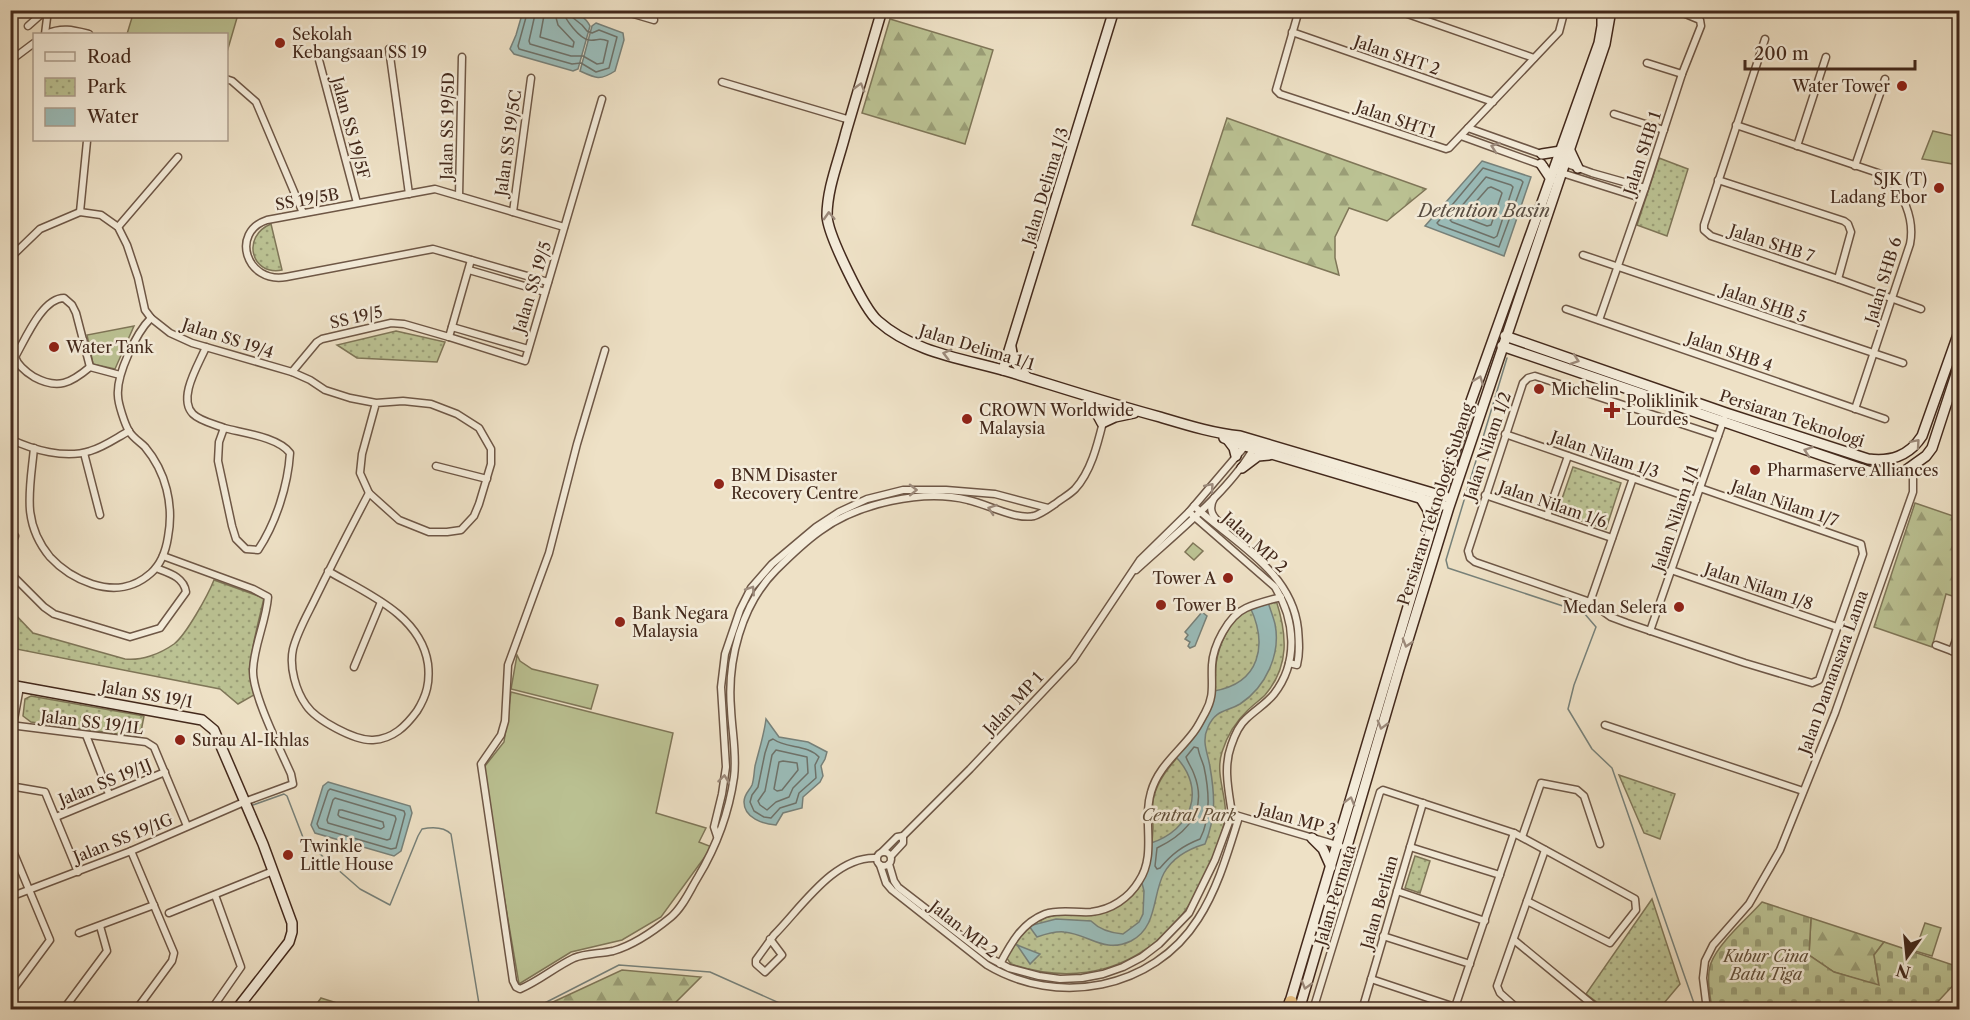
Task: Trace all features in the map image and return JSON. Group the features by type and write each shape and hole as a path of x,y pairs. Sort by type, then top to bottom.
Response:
{"main road":[{"name":"Jalan Delima 1/1","path":"882,10 832,183 827,218 833,240 861,299 879,322 904,339 934,351 1026,377 1108,404 1217,434 1240,436 1274,454 1423,494"},
{"name":"Jalan Delima 1/3","path":"1003,370 1114,10"},
{"name":"Persiaran Teknologi Subang","path":"1291,1008 1309,959 1394,668 1432,526 1471,401 1501,317 1563,167 1599,43 1602,10"},
{"name":"Persiaran Teknologi Subang","path":"1394,668 1502,341 1605,44 1611,10"},
{"path":"1542,159 1563,167"},
{"path":"1542,159 1563,167"},
{"path":"1514,311 1514,326 1520,341"},
{"path":"1488,357 1502,341 1497,335 1501,317"},
{"name":"Persiaran Teknologi","path":"1502,341 1519,352 1724,417 1881,461 1895,459 1907,452 1922,436 1959,329"},
{"name":"Persiaran Teknologi","path":"1502,341 1520,341 1868,471 1886,472 1905,471 1916,465 1932,448 1959,362"},
{"path":"1011,344 1014,360 1026,377"},
{"path":"1498,358 1505,354 1519,352"},
{"path":"1088,397 1102,423 1122,415 1145,414"},
{"name":"Jalan Delima 1/1","path":"1217,434 1228,440 1252,444 1450,503"},
{"path":"1228,440 1236,456"},
{"path":"1242,468 1258,456 1274,454"},
{"path":"1432,526 1423,494 1447,478"},
{"name":"Jalan SS 19/1","path":"15,686 202,720 214,730 273,871 290,916 292,932 289,942 237,1010"},
{"path":"1312,838 1323,849 1331,867"},
{"name":"Persiaran Teknologi Subang","path":"1309,959 1331,867 1342,847"}],"street":[{"path":"28,26 47,10"},
{"path":"46,33 47,10"},
{"path":"620,10 654,20"},
{"name":"Jalan SHT1","path":"1299,10 1276,85 1276,90 1280,94 1442,149 1449,148 1559,32 1563,10"},
{"path":"1396,10 1534,58"},
{"name":"Jalan SHB 1","path":"1599,320 1682,74 1702,23 1676,10"},
{"path":"48,33 69,28 86,33"},
{"name":"Jalan SHT 2","path":"1292,32 1493,102"},
{"name":"Jalan SHB 7","path":"1765,39 1704,225 1707,233 1921,309"},
{"path":"10,60 33,44"},
{"path":"389,49 409,194"},
{"name":"Jalan SS 19/5D","path":"459,196 462,57"},
{"path":"1797,146 1826,57"},
{"name":"Jalan SS 19/5F","path":"319,60 357,203"},
{"path":"1647,63 1682,74"},
{"name":"Jalan SS 19/5C","path":"513,212 531,78"},
{"path":"1855,166 1885,79"},
{"path":"228,80 256,102 303,213"},
{"path":"722,82 850,120"},
{"name":"Jalan SS 19/5","path":"404,324 525,361 602,99"},
{"path":"1614,114 1664,130"},
{"path":"1478,118 1484,133"},
{"name":"Jalan SHB 6","path":"1736,125 1884,175 1893,183 1911,220 1910,244 1855,409"},
{"path":"1468,128 1542,159"},
{"path":"1461,136 1542,159"},
{"path":"80,212 87,141"},
{"path":"118,227 178,157"},
{"path":"1563,167 1645,188"},
{"path":"1563,167 1589,182 1641,198"},
{"path":"1589,182 1592,173"},
{"path":"1718,180 1848,224 1851,232 1838,279"},
{"path":"1618,191 1622,182"},
{"name":"SS 19/5B","path":"548,282 433,249 279,279 270,278 258,273 253,267 246,245 251,232 262,222 435,189 564,227"},
{"path":"10,258 40,228 80,212 101,215 118,227 128,245 145,310 151,318 136,338 120,375 118,397 129,431 146,448 160,470 171,509 170,526 163,556 156,568 145,579 122,588 107,588 80,580 58,565 40,544 32,525 29,500 34,448"},
{"name":"Jalan SHB 5","path":"1583,255 1903,363"},
{"path":"448,337 471,260"},
{"path":"469,270 545,292"},
{"path":"90,367 76,313 72,305 64,298 52,301 37,318 13,357 31,375 46,383 68,382 90,367 120,375"},
{"name":"Jalan SHB 4","path":"1566,309 1885,419"},
{"name":"Jalan SS 19/4","path":"151,318 170,333 207,347 292,372 325,390 350,398 376,403 403,401 431,404 457,414 478,428 491,449 491,464 474,516 461,530 429,532 399,520 369,493"},
{"name":"SS 19/5","path":"292,372 322,339 392,323 404,324"},
{"path":"452,327 528,349"},
{"path":"207,347 192,378 186,398 188,408 195,416 224,428 273,441 285,446 290,453 289,474 268,535 258,549 246,549 236,539 232,526 218,461 219,442 224,428"},
{"path":"605,350 583,422 549,553 508,665 506,721 501,735 481,764 513,981 516,987 522,989 577,956 613,951 635,943 673,915 707,863 717,836 722,830 734,777 735,757 731,715 734,656 745,618 766,577 787,549 838,512 867,499 903,490 946,490 995,494 1048,509"},
{"name":"Jalan Nilam 1/2","path":"1590,602 1475,562 1470,558 1468,545 1522,383 1535,376 1718,436"},
{"path":"328,571 398,614 414,630 426,652 430,679 423,701 410,721 393,736 372,740 348,735 331,725 307,708 298,690 293,670 293,650 301,630 328,571 369,493 360,473 362,454 376,403"},
{"path":"774,567 820,530 868,507 905,498 970,500 1006,513 1033,516 1048,509 1074,489 1083,476 1091,461 1108,404"},
{"name":"Jalan Nilam 1/1","path":"1650,631 1724,417"},
{"path":"10,439 34,448 61,453 84,453 99,448 129,431"},
{"name":"Jalan Nilam 1/3","path":"1505,434 1696,500"},
{"name":"Jalan MP 1","path":"883,851 897,837 903,836 970,769 1073,660 1129,577 1194,511 1236,456 1252,444"},
{"name":"Jalan MP 1","path":"1194,511 1215,495 1242,468 1252,444"},
{"path":"84,453 100,515"},
{"path":"1547,516 1568,456"},
{"name":"Jalan Damansara Lama","path":"1707,1010 1703,978 1705,961 1713,945 1749,904 1781,848 1835,713 1913,492 1916,465"},
{"path":"436,466 487,479"},
{"path":"1905,471 1913,478"},
{"path":"1633,478 1590,602 1618,620 1812,683 1819,680 1837,627"},
{"name":"Jalan Nilam 1/7","path":"1700,488 1861,544 1863,554 1837,627"},
{"path":"1215,495 1211,504 1212,515 1245,549"},
{"name":"Jalan Nilam 1/6","path":"1485,495 1612,538"},
{"name":"Jalan MP 2","path":"1194,511 1259,560 1281,583 1297,616 1300,648 1296,665 1289,663"},
{"name":"Jalan MP 2","path":"880,865 886,883 892,890 934,920 998,962 1020,972 1039,976 1060,979 1082,978 1113,970 1142,957 1159,944 1189,913 1215,860 1232,814 1227,773 1230,749 1245,720 1264,705 1282,680 1292,648 1288,616 1275,587 1194,511"},
{"path":"10,549 15,536"},
{"name":"Jalan SS 19/1G","path":"10,897 131,851 293,782 257,694 253,671 257,640 268,597 163,556"},
{"path":"10,573 54,614 130,637 160,628 186,592 185,585 180,579 156,568"},
{"name":"Jalan Nilam 1/8","path":"1671,570 1837,627"},
{"path":"717,836 714,827 726,767 722,716 725,654 740,610 751,588 766,577"},
{"path":"998,962 1027,925 1046,914 1092,912 1108,908 1126,898 1139,882 1147,865 1151,792 1163,767 1194,732 1211,702 1212,661 1220,640 1228,625 1239,612 1281,597"},
{"path":"354,667 381,602"},
{"path":"1952,651 1959,629"},
{"path":"1936,645 1959,654"},
{"path":"722,682 731,682"},
{"path":"12,725 15,686"},
{"path":"722,716 731,715"},
{"name":"Jalan SS 19/1L","path":"12,725 146,742 154,747 187,826"},
{"path":"1605,725 1803,791"},
{"path":"86,735 109,794"},
{"name":"Jalan SS 19/1J","path":"56,817 165,772"},
{"path":"1522,837 1541,783 1546,783 1577,790 1584,796 1600,844"},
{"path":"10,786 45,792 78,872"},
{"name":"Jalan Permata","path":"1313,1010 1380,792 1383,790 1423,803"},
{"path":"1423,803 1522,837 1635,898 1636,910 1610,943 1527,901"},
{"name":"Jalan Berlian","path":"1362,1010 1423,803"},
{"path":"1232,814 1239,817"},
{"name":"Jalan MP 2","path":"889,864 898,888 987,965 1019,981 1060,988 1082,988 1125,978 1145,969 1180,941 1197,920 1220,874 1239,817"},
{"name":"Jalan MP 3","path":"1239,817 1342,847"},
{"path":"1371,979 1455,1008 1514,833"},
{"name":"Jalan MP 1","path":"891,856 903,843 903,836"},
{"path":"10,844 50,940 10,994"},
{"path":"1410,847 1500,875"},
{"path":"1520,1010 1500,993 1497,986 1545,850"},
{"path":"131,851 174,953 174,957 136,1010"},
{"path":"883,851 891,856 887,866 880,865 876,858 878,853 883,851"},
{"path":"770,939 782,955 765,972 756,962 770,939 815,890 830,876 864,858 876,858"},
{"path":"169,913 273,871"},
{"path":"1397,891 1485,921"},
{"path":"211,1010 241,967 215,895"},
{"path":"79,933 154,905"},
{"path":"63,1010 107,951 100,926"},
{"path":"1383,936 1470,964"},
{"path":"1514,940 1599,1010"}],"green space":[{"path":"134,10 239,11 228,49 228,33 127,33"},
{"path":"890,19 993,50 965,144 862,113"},
{"path":"1227,118 1426,189 1387,221 1349,208 1335,237 1335,258 1339,275 1192,225"},
{"path":"1933,131 1959,137 1959,165 1922,159"},
{"path":"1659,158 1688,169 1667,236 1637,225"},
{"path":"271,224 282,270 263,267 254,254 253,245 256,237"},
{"path":"134,326 115,369 93,364 87,335"},
{"path":"396,331 445,342 437,362 357,358 337,345"},
{"path":"1573,467 1621,483 1606,529 1557,513"},
{"path":"1915,503 1959,518 1959,598 1946,594 1932,647 1874,627"},
{"path":"1193,543 1203,551 1194,560 1185,552"},
{"path":"214,580 264,598 251,659 254,695 238,704 220,689 11,648 10,609 33,633 125,659 137,659 157,654 169,648 179,639 196,614"},
{"name":"Central Park","path":"1276,600 1284,637 1279,673 1265,695 1239,719 1224,746 1220,770 1225,806 1224,824 1212,861 1196,895 1175,923 1149,947 1120,963 1087,972 1050,973 1011,964 1006,957 1016,939 1039,920 1058,915 1107,911 1122,904 1139,888 1146,875 1151,855 1154,796 1163,776 1196,734 1207,713 1213,695 1216,664 1223,640 1237,617 1243,612 1250,607"},
{"path":"517,655 520,661 532,669 598,685 591,709 511,689"},
{"path":"511,692 673,733 656,813 706,828 699,842 712,847 661,917 622,940 571,952 519,984 484,780 485,766 504,742"},
{"path":"31,696 144,716 140,737 31,722 23,716 25,699"},
{"path":"1619,775 1675,794 1660,839 1644,833"},
{"path":"1415,856 1430,861 1420,893 1405,888"},
{"path":"1652,899 1680,984 1659,1009 1606,1009 1586,994"},
{"name":"Kubur Cina Batu Tiga","path":"1762,902 1811,918 1809,955 1834,972 1879,985 1874,955 1884,942 1959,967 1959,979 1931,1009 1712,1009 1709,992 1711,963 1727,939"},
{"path":"1811,918 1884,942 1874,955 1879,986 1834,972 1809,955"},
{"path":"1925,923 1941,928 1932,956 1915,951"},
{"path":"622,970 701,977 669,1009 538,1009"},
{"path":"321,998 356,1009 313,1009"}],"water":[{"path":"560,9 578,14 585,19 590,26 578,69 573,71 514,54 510,49 523,11"},
{"path":"596,23 623,33 624,40 615,71 601,77 594,77 580,71 592,26"},
{"name":"Detention Basin","path":"1482,161 1531,177 1504,256 1425,226"},
{"path":"1268,602 1276,635 1276,647 1270,669 1249,697 1240,704 1218,714 1211,721 1206,732 1205,743 1214,797 1211,825 1205,844 1182,854 1168,867 1160,882 1146,928 1131,941 1113,945 1105,944 1073,933 1061,932 1037,937 1029,926 1056,919 1091,921 1098,927 1123,934 1139,922 1143,914 1142,883 1150,857 1151,843 1176,829 1185,819 1190,808 1191,783 1176,757 1199,727 1214,691 1242,680 1250,671 1259,648 1256,621 1250,607"},
{"path":"1202,612 1207,616 1195,646 1190,648 1188,646 1190,642 1185,639 1188,635 1185,632"},
{"path":"766,719 779,737 808,742 827,752 821,766 823,776 820,782 803,797 802,808 783,813 776,825 755,819 747,812 744,802 753,783"},
{"path":"328,782 410,806 412,813 401,851 394,856 315,833 311,825 323,786"},
{"path":"1017,945 1040,954 1030,964"}],"waterway":[{"path":"1507,358 1446,560 1448,568 1584,613 1596,627 1574,685 1568,709 1592,749 1612,768 1696,1009"},
{"path":"253,805 284,794 287,796 304,840 360,889 390,905 422,829 438,828 451,834 480,1010"},
{"path":"531,1010 619,965 710,972 795,1010"}],"place":[{"name":"Sekolah Kebangsaan SS 19","path":"280,43"},
{"name":"Water Tower","path":"1902,86"},
{"name":"SJK (T) Ladang Ebor","path":"1939,188"},
{"name":"Water Tank","path":"54,347"},
{"name":"Michelin","path":"1539,389"},
{"name":"Poliklinik Lourdes","path":"1612,410"},
{"name":"CROWN Worldwide Malaysia","path":"967,419"},
{"name":"Pharmaserve Alliances","path":"1755,470"},
{"name":"BNM Disaster Recovery Centre","path":"719,484"},
{"name":"Tower A","path":"1228,578"},
{"name":"Tower B","path":"1161,605"},
{"name":"Medan Selera","path":"1679,607"},
{"name":"Bank Negara Malaysia","path":"620,622"},
{"name":"Surau Al-Ikhlas","path":"180,740"},
{"name":"Twinkle Little House","path":"288,855"}]}
